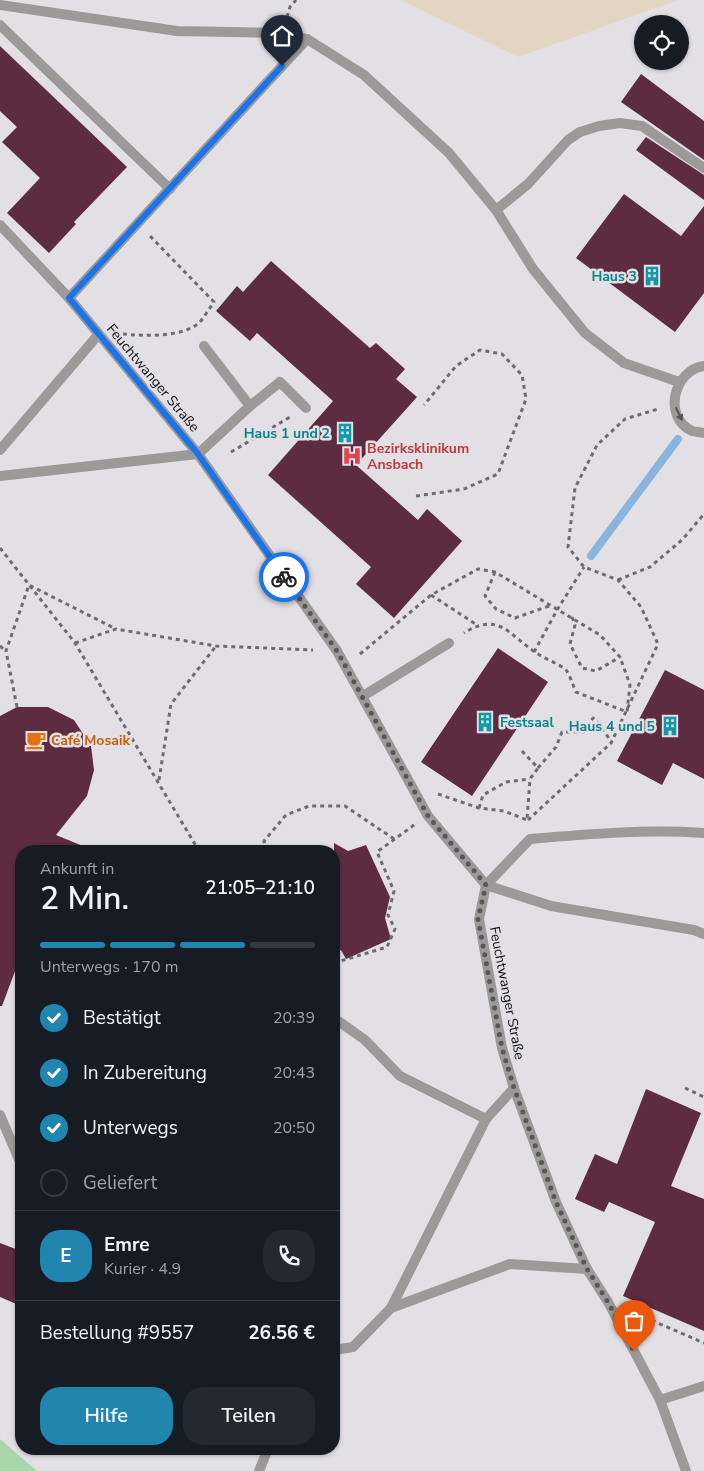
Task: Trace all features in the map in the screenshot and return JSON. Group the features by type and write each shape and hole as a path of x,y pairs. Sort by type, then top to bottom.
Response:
{"lane":[{"path":"0,5 177,32 281,33 307,39 364,75 449,153 496,210 533,269 585,333 624,363 679,382"},
{"path":"0,25 170,189"},
{"path":"69,298 307,39"},
{"path":"496,210 528,184 568,140 580,132 599,126 620,123 642,126 704,168"},
{"name":"Feuchtwanger Straße","path":"0,224 69,298 198,454 337,651 363,696 413,792 428,816 486,885 478,919 502,1048 514,1088 556,1202 587,1269 608,1302 660,1400 686,1471"},
{"path":"0,450 98,335"},
{"path":"204,346 250,406"},
{"path":"704,366 689,372 679,382 675,394 675,406 680,420 692,430 704,433"},
{"path":"0,476 198,454 250,406 280,382 306,408"},
{"path":"363,696 449,643"},
{"path":"704,833 669,831 600,833 530,839 486,885 551,906 694,930 704,934"},
{"path":"340,1022 365,1040 400,1076 486,1119"},
{"path":"340,1349 353,1347 390,1308 486,1119 514,1088"},
{"path":"0,1115 15,1149"},
{"path":"390,1308 510,1264 587,1269"},
{"path":"660,1400 704,1386"},
{"path":"259,1471 266,1455"}],"path":[{"path":"106,343 118,333 146,336 180,332 199,323 214,302 138,224"},
{"path":"416,496 464,488 498,474 526,399 522,375 502,354 480,350 456,366 424,405"},
{"path":"527,820 611,743 658,644 641,607 618,580 584,567 568,547 575,488 597,445 625,419 675,406"},
{"path":"230,452 306,408"},
{"path":"618,580 650,567 682,540 704,514"},
{"path":"0,548 75,643 195,845"},
{"path":"534,652 556,610 584,567"},
{"path":"346,666 431,595 478,569 495,572 600,635 620,657 630,685 626,712"},
{"path":"495,572 484,596 496,609 515,618 550,606"},
{"path":"29,585 116,629 216,646 337,651"},
{"path":"17,707 6,651 29,585"},
{"path":"431,595 477,625"},
{"path":"571,616 574,625 570,644 582,668 596,671 620,657"},
{"path":"449,643 477,625 496,625 513,633 534,652 566,671 576,692 626,712"},
{"path":"75,643 116,629"},
{"path":"0,646 6,651"},
{"path":"158,781 171,704 216,646"},
{"path":"530,839 527,820 530,779 556,747 562,732 584,732 593,718 602,727 611,743"},
{"path":"522,750 538,768"},
{"path":"479,808 482,795 506,782 530,779"},
{"path":"413,792 434,792 479,808 504,811 527,820"},
{"path":"264,845 264,841 286,815 309,806 345,806 394,839 377,852 394,891 388,915 395,930 387,947 340,961"},
{"path":"685,1088 704,1098"},
{"path":"608,1302 704,1343"}],"shaded area":[{"path":"401,0 678,0 634,15 518,57"}],"green space":[{"path":"0,1439 15,1452 15,1455 18,1455 37,1471 0,1471"}],"building":[{"path":"0,46 127,167 74,222 76,224 49,253 7,213 40,178 2,142 17,127 0,111"},
{"path":"641,74 704,121 704,160 621,102"},
{"path":"646,137 704,175 704,200 636,150"},
{"name":"Haus 3","path":"624,194 681,236 704,206 704,293 675,332 576,258"},
{"name":"Haus 1 und 2","path":"271,261 370,348 376,343 405,369 396,379 417,397 356,465 418,520 427,509 462,541 394,618 356,584 371,567 268,475 333,401 257,333 250,341 216,311 237,286 243,292"},
{"name":"Festsaal","path":"498,648 548,682 472,796 421,762"},
{"name":"Haus 4 und 5","path":"665,670 704,690 704,779 673,763 662,785 617,761"},
{"path":"17,707 48,707 74,720 91,746 94,770 87,796 56,835 80,845 15,845 15,971 2,1006 0,1006 0,716"},
{"path":"366,845 390,897 385,918 391,939 346,959 341,950 340,846 348,851"},
{"path":"646,1089 701,1113 671,1186 704,1199 704,1331 623,1296 655,1222 609,1202 604,1212 575,1199 595,1154 617,1164"},
{"path":"0,1243 15,1249 15,1303 0,1297"}],"waterway":[{"path":"591,556 678,439"}],"way so far":[{"path":"284,577 337,651 363,696 413,792 428,816 486,885 478,919 502,1048 514,1088 556,1202 587,1269 608,1302 634,1351"}],"place":[{"name":"Haus 3","path":"652,276"},
{"name":"Haus 1 und 2","path":"345,433"},
{"name":"Bezirksklinikum Ansbach","path":"352,456"},
{"name":"Festsaal","path":"485,722"},
{"name":"Haus 4 und 5","path":"670,726"},
{"name":"Café Mosaik","path":"36,740"}],"route":[{"path":"282,66 69,298 198,454 284,577"}]}
